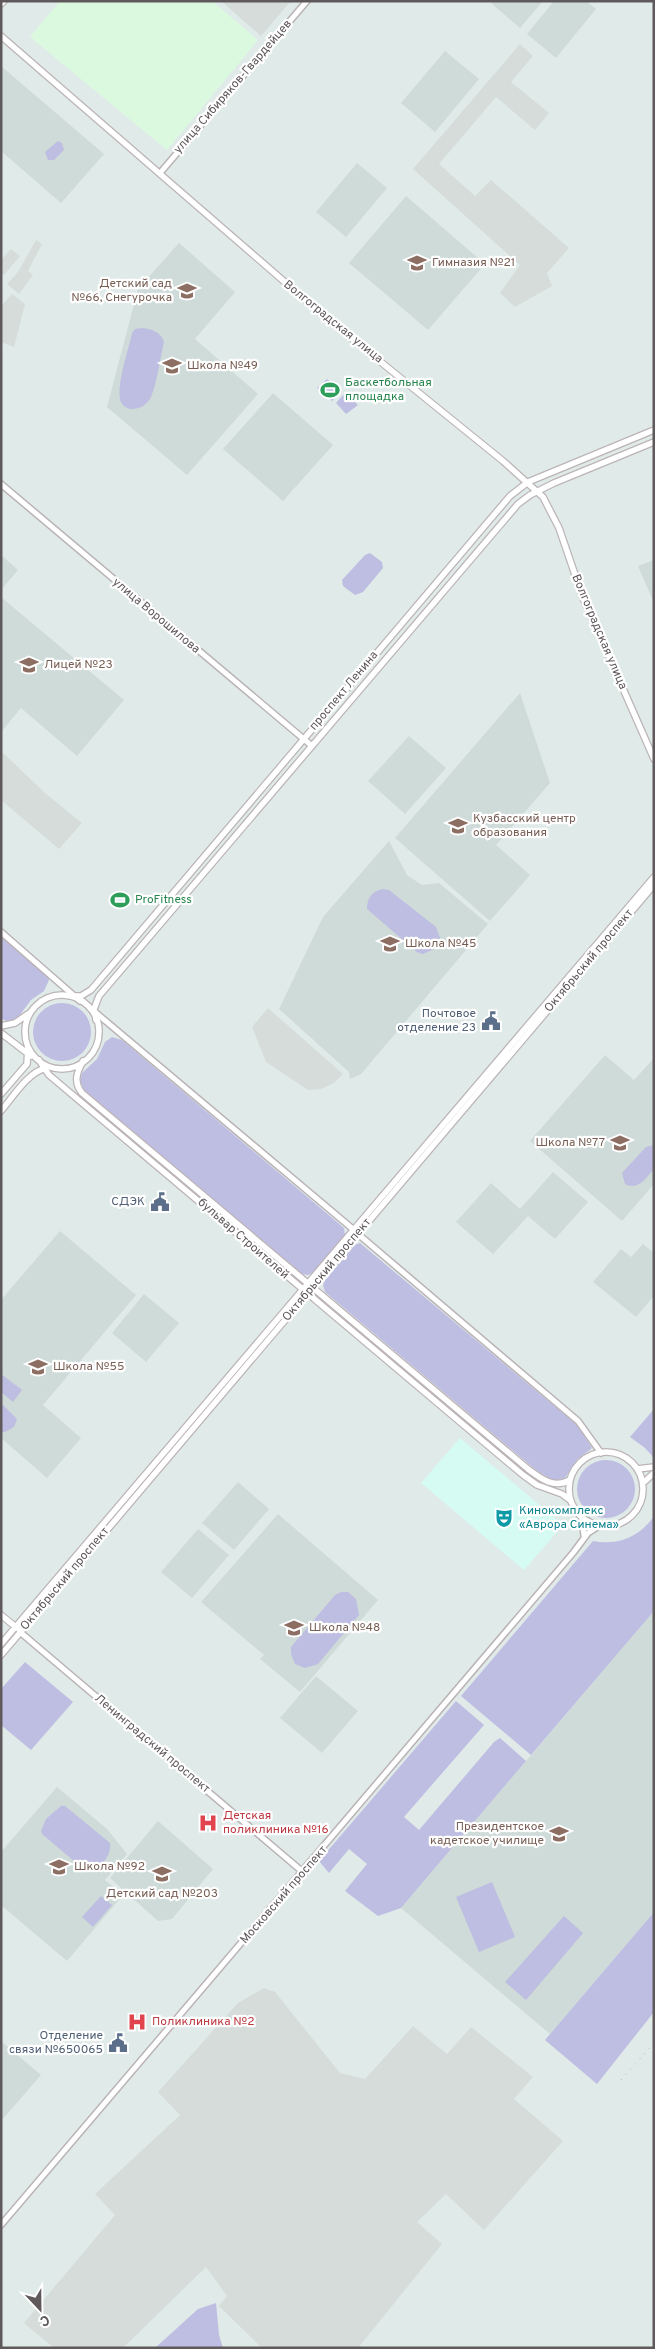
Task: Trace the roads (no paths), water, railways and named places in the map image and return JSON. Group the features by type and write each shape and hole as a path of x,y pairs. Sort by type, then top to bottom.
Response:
{"main road":[{"path":"1,4 4,1"},
{"name":"Волгоградская улица","path":"1,36 324,316 537,491 547,503 554,516 583,598 654,759"},
{"name":"проспект Ленина","path":"75,998 91,990 505,502 528,482 654,430"},
{"name":"проспект Ленина","path":"95,1012 99,996 513,508 537,491 654,442"},
{"name":"Октябрьский проспект","path":"356,1232 654,876"},
{"name":"Октябрьский проспект","path":"1,1655 18,1629 654,885"},
{"path":"1,1026 15,1024 39,1002 50,997 75,998 89,1007 96,1020"},
{"path":"1,1094 27,1064 29,1055 25,1031 30,1012"},
{"path":"1,1111 30,1078 44,1069 72,1067 83,1062 91,1054 97,1043 98,1032 95,1012"},
{"path":"1,1034 29,1055 54,1068"},
{"path":"28,1046 38,1059"},
{"name":"бульвар Строителей","path":"38,1059 44,1069 522,1475 537,1486 562,1494 570,1500"},
{"name":"бульвар Строителей","path":"83,1062 78,1070 76,1081 82,1093 528,1469 552,1484 561,1484 570,1480"},
{"path":"601,1453 613,1453 625,1457 637,1469 643,1483 641,1502 630,1518 613,1526 599,1526 582,1518 570,1500 570,1480 581,1462 601,1453"},
{"path":"637,1469 654,1467"},
{"path":"643,1483 654,1474"},
{"name":"Ленинградский проспект","path":"1,1615 18,1629"},
{"name":"Октябрьский проспект","path":"1,1644 18,1629"}],"street":[{"name":"улица Сибиряков-Гвардейцев","path":"160,173 307,1"},
{"name":"улица Ворошилова","path":"1,484 312,746"},
{"path":"1,932 75,998"},
{"path":"89,1007 578,1421 601,1453"},
{"path":"582,1518 585,1529 583,1539"},
{"name":"Московский проспект","path":"1,2226 106,2100 304,1873 573,1554 583,1539 592,1529 599,1526"},
{"name":"Ленинградский проспект","path":"18,1629 304,1873"}],"railway":[{"path":"621,2080 654,2043"}],"place":[{"name":"Гимназия №21","path":"417,263"},
{"name":"Детский сад №66, Снегурочка","path":"187,291"},
{"name":"Школа №49","path":"172,366"},
{"name":"Баскетбольная площадка","path":"330,390"},
{"name":"Лицей №23","path":"29,665"},
{"name":"Кузбасский центр образования","path":"458,826"},
{"name":"ProFitness","path":"120,900"},
{"name":"Школа №45","path":"390,944"},
{"name":"Почтовое отделение 23","path":"491,1021"},
{"name":"Школа №77","path":"620,1143"},
{"name":"СДЭК","path":"160,1202"},
{"name":"Школа №55","path":"38,1367"},
{"name":"Кинокомплекс «Аврора Синема»","path":"504,1518"},
{"name":"Школа №48","path":"294,1628"},
{"name":"Детская поликлиника №16","path":"208,1823"},
{"name":"Президентское кадетское училище","path":"559,1834"},
{"name":"Школа №92","path":"59,1867"},
{"name":"Детский сад №203","path":"162,1874"},
{"name":"Поликлиника №2","path":"137,2022"},
{"name":"Отделение связи №650065","path":"118,2043"}]}
